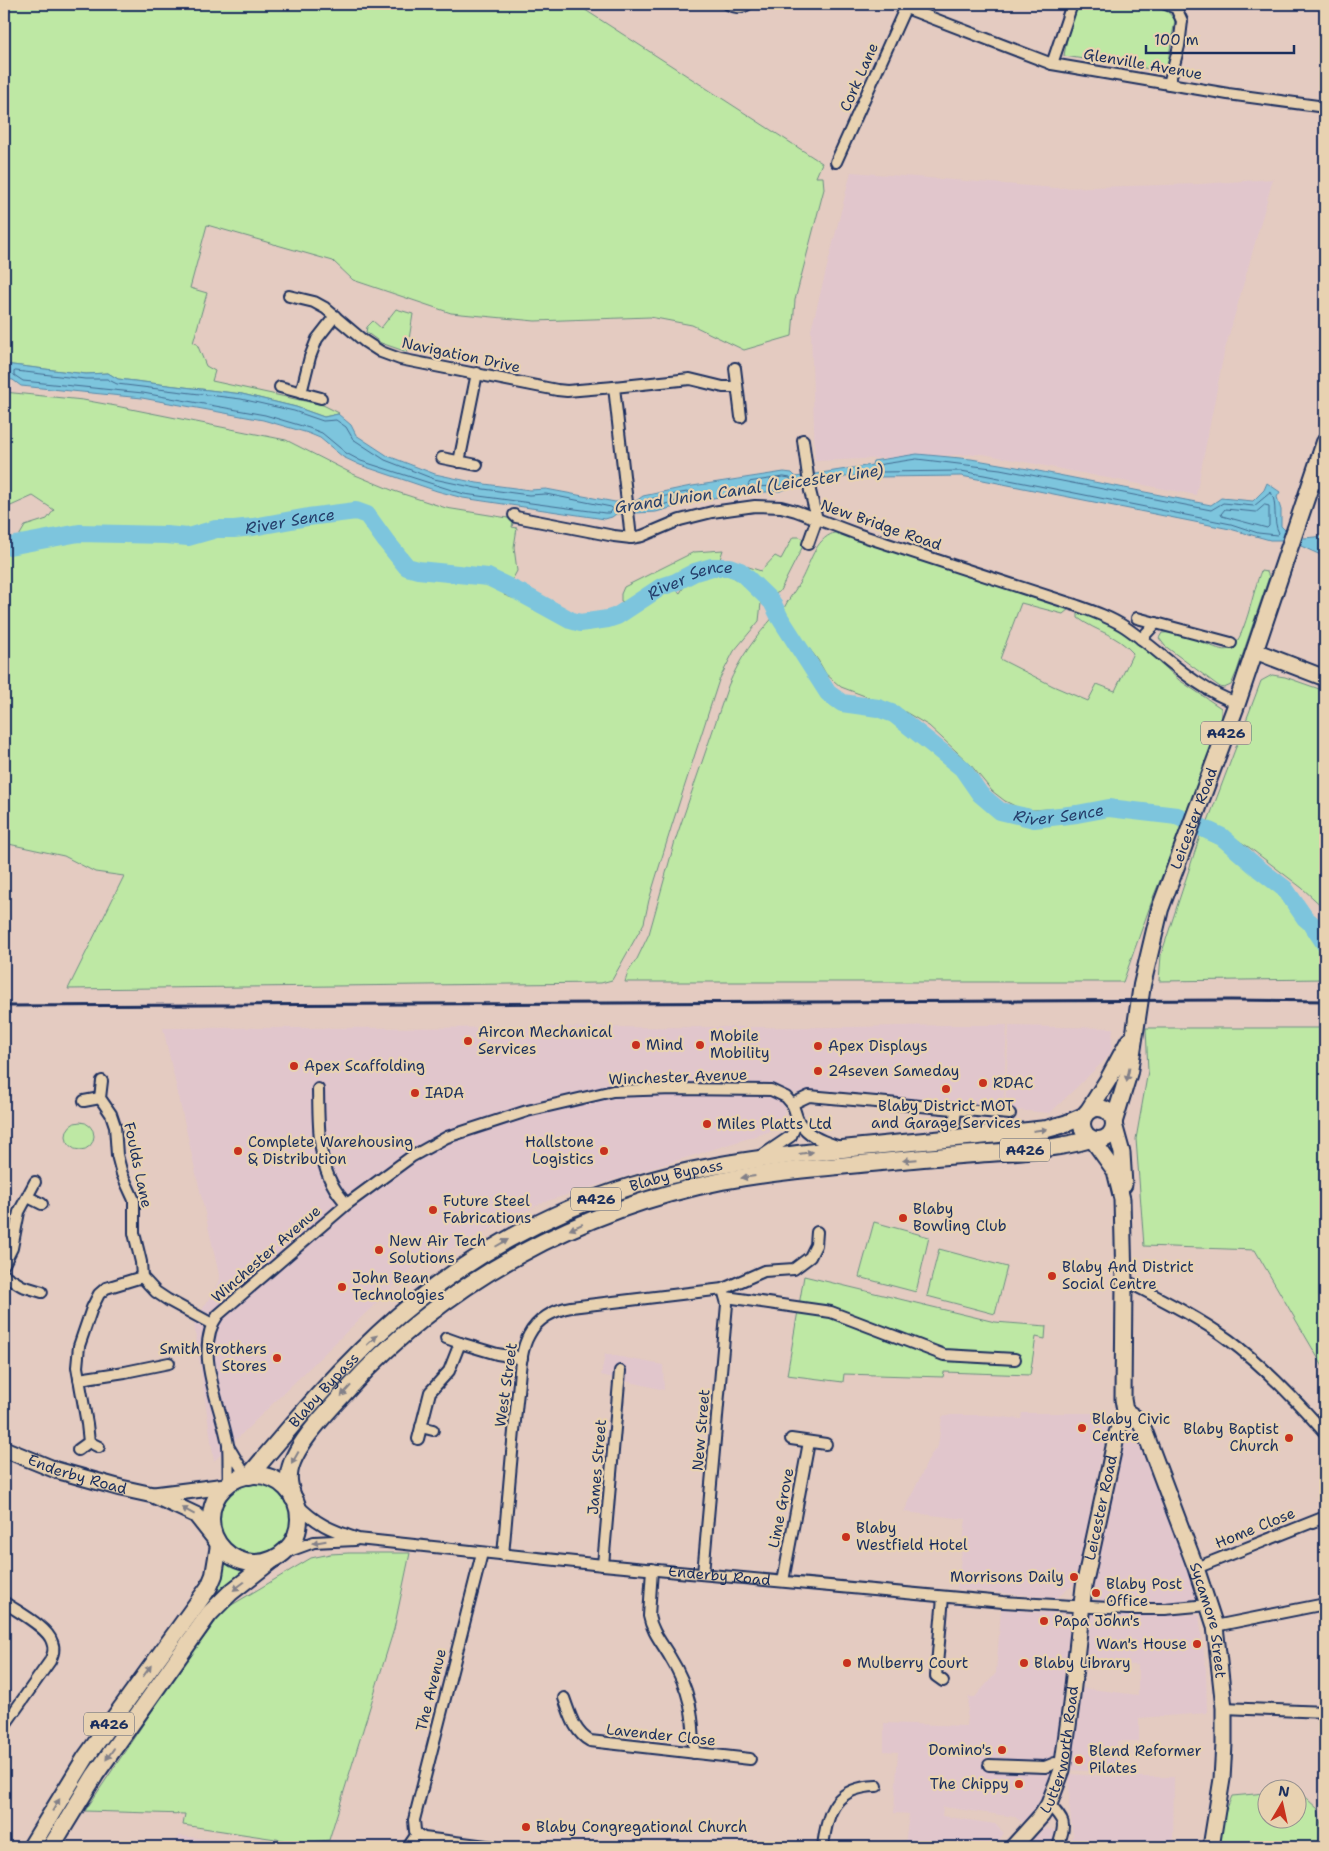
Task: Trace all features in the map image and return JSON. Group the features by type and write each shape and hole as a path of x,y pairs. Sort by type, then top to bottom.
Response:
{"main road":[{"name":"A426","path":"1319,483 1325,442"},
{"name":"Leicester Road","path":"1114,1122 1127,1082 1142,985 1160,909 1237,704 1300,516 1319,483"},
{"name":"Leicester Road","path":"1087,1113 1117,1064 1135,1027"},
{"path":"1099,1108 1108,1112 1114,1122 1111,1134 1102,1140 1086,1136 1082,1126 1087,1113 1099,1108"},
{"name":"Blaby Bypass","path":"248,1476 302,1413 371,1341 429,1291 486,1252 562,1212 632,1186 665,1177 757,1159 844,1148 1047,1129 1066,1124 1087,1113"},
{"name":"Blaby Bypass","path":"294,1500 288,1476 294,1458 317,1423 386,1350 409,1329 453,1295 478,1279 534,1246 597,1217 667,1194 723,1181 822,1167 1017,1151 1075,1144 1092,1139"},
{"path":"248,1476 270,1478 284,1487 294,1500 299,1517 298,1530 292,1543 277,1557 260,1563 246,1562 231,1556 217,1542 211,1524 212,1509 218,1496 228,1485 248,1476"},
{"name":"A426","path":"31,1847 86,1757 209,1587 214,1576 217,1542"},
{"name":"A426","path":"51,1847 95,1774 209,1614 230,1593 277,1557"}],"street":[{"path":"728,4 744,7 748,4"},
{"path":"1052,64 1072,4"},
{"path":"1166,4 1176,8 1182,21 1180,46 1169,84"},
{"name":"Glenville Avenue","path":"906,6 1052,64 1228,94 1325,107"},
{"name":"Cork Lane","path":"836,162 906,6"},
{"name":"Navigation Drive","path":"289,296 314,302 381,352 400,358 557,390 567,391 690,379 723,387 737,386"},
{"path":"301,393 310,357 317,339 335,316"},
{"path":"735,368 741,417"},
{"path":"459,462 477,373"},
{"path":"614,386 631,538"},
{"path":"280,387 321,398"},
{"path":"803,440 810,492 817,519 808,544"},
{"path":"442,458 476,465"},
{"name":"New Bridge Road","path":"514,515 534,521 631,538 642,536 680,520 712,512 755,506 780,507 796,511 885,544 1075,604 1105,616 1141,639 1212,694 1237,704"},
{"path":"1137,618 1214,643 1231,643"},
{"path":"1141,639 1156,623"},
{"path":"1255,651 1325,678"},
{"path":"84,1101 100,1098 102,1081"},
{"path":"318,1089 319,1144 322,1162 330,1183 347,1204"},
{"name":"Winchester Avenue","path":"228,1485 228,1446 211,1378 207,1342 212,1324 218,1316 347,1204 411,1157 447,1137 528,1111 614,1091 756,1089 776,1092 786,1097 792,1104"},
{"path":"844,1148 814,1138 798,1120 792,1104 809,1096 1010,1114"},
{"name":"Foulds Lane","path":"100,1098 111,1114 115,1126 117,1154 122,1174 134,1200 134,1234 141,1262 142,1277"},
{"path":"954,1126 956,1110"},
{"path":"757,1159 791,1136 798,1120"},
{"name":"Leicester Road","path":"1079,1638 1084,1586 1104,1488 1120,1421 1125,1411 1123,1399 1124,1283 1122,1199 1124,1165 1114,1122"},
{"name":"Leicester Road","path":"1092,1139 1115,1171 1122,1199"},
{"path":"4,1264 12,1248 20,1212 35,1182"},
{"path":"28,1197 42,1204"},
{"path":"724,1293 764,1271 794,1269 810,1257 816,1245 817,1232"},
{"path":"4,1275 22,1286 42,1292"},
{"path":"89,1442 77,1367 79,1346 92,1308 99,1294 106,1288 142,1277 156,1292 212,1324"},
{"path":"1124,1283 1132,1284 1178,1308 1229,1340 1272,1377 1325,1433"},
{"path":"724,1293 831,1312 944,1355 1015,1359"},
{"name":"West Street","path":"502,1555 522,1358 528,1336 538,1322 553,1312 562,1309 724,1293"},
{"name":"New Street","path":"702,1574 727,1304 724,1293"},
{"path":"446,1338 497,1354 522,1358"},
{"path":"418,1439 430,1392 449,1371 460,1343"},
{"path":"79,1379 125,1372 169,1362"},
{"name":"James Street","path":"602,1565 620,1371"},
{"name":"Sycamore Street","path":"1125,1411 1135,1416 1141,1422 1196,1568 1215,1626 1224,1708 1222,1779 1211,1847"},
{"path":"421,1427 433,1430"},
{"path":"791,1439 826,1444"},
{"path":"89,1442 99,1447"},
{"path":"78,1450 89,1442"},
{"name":"Lime Grove","path":"783,1581 809,1442"},
{"name":"Winchester Avenue","path":"228,1446 248,1476"},
{"name":"Enderby Road","path":"4,1448 56,1470 153,1495"},
{"path":"153,1495 228,1485"},
{"path":"153,1495 196,1516 217,1542"},
{"name":"Enderby Road","path":"294,1500 307,1515 326,1528 358,1539"},
{"name":"Home Close","path":"1196,1568 1325,1517"},
{"name":"Enderby Road","path":"277,1557 314,1542 358,1539 602,1565 944,1597 1137,1609 1208,1605"},
{"name":"The Avenue","path":"417,1834 414,1820 482,1553"},
{"path":"652,1569 648,1616 653,1630 670,1655 686,1690 694,1722 694,1753"},
{"path":"943,1681 936,1676 944,1597"},
{"path":"4,1602 44,1630 50,1637 54,1651 50,1661 4,1725"},
{"path":"1215,1626 1325,1604"},
{"name":"Lutterworth Road","path":"1013,1847 1042,1815 1049,1804 1062,1770 1079,1638"},
{"name":"Lavender Close","path":"564,1698 575,1726 582,1736 590,1741 750,1759"},
{"path":"1224,1708 1325,1712"},
{"path":"990,1765 1045,1767 1055,1763"},
{"path":"823,1847 825,1828 834,1804 846,1794 864,1786 878,1786"},
{"path":"1049,1804 1061,1818 1064,1828 1058,1847"},
{"path":"408,1847 417,1834 424,1838 494,1847"}],"shaded area":[{"path":"851,172 1056,188 1200,184 1273,179 1224,353 1196,495 983,454 815,461 811,330"},
{"path":"1007,1025 1003,1109 792,1093 785,1107 781,1128 544,1202 411,1269 214,1461 194,1324 220,1279 163,1028 853,1027"},
{"path":"1009,1026 1113,1028 1111,1054 1050,1113 1005,1109"},
{"path":"605,1354 663,1365 664,1390 601,1375"},
{"path":"1022,1413 1110,1413 1076,1582 1057,1598 957,1589 966,1519 904,1512 930,1456 938,1446 942,1417 951,1415 986,1415 1021,1419"},
{"path":"1135,1425 1198,1593 1194,1601 1169,1606 1088,1603 1095,1557 1123,1433 1127,1426"},
{"path":"1001,1609 1071,1615 1074,1622 1073,1638 1068,1643 1061,1706 1065,1715 1056,1770 1040,1808 1024,1824 1015,1817 943,1807 942,1816 995,1824 1004,1833 997,1844 992,1847 914,1847 914,1845 905,1844 909,1814 894,1813 898,1752 884,1751 884,1723 966,1726 969,1697 975,1697 996,1673"},
{"path":"1091,1614 1199,1615 1206,1670 1207,1713 1139,1718 1139,1741 1117,1741 1117,1773 1071,1770 1083,1688 1138,1695 1138,1665 1085,1663"},
{"path":"1070,1774 1110,1777 1174,1777 1173,1847 1067,1847 1073,1835 1069,1805"},
{"path":"1044,1828 1055,1830 1053,1847 1026,1847"},
{"path":"179,1836 280,1847 176,1847"}],"green space":[{"path":"4,4 576,4 822,163 816,177 823,177 824,189 795,300 792,336 744,350 692,325 650,317 535,321 451,313 353,280 333,261 207,225 190,288 207,293 193,343 197,344 206,366 215,371 212,381 323,405 338,414 324,417 296,407 242,394 118,379 108,373 86,374 4,364"},
{"path":"1078,4 1140,4 1167,11 1175,20 1167,67 1164,71 1064,56 1069,26"},
{"path":"396,309 413,314 407,352 381,343 366,332 367,327 373,321 381,328"},
{"path":"4,392 83,400 286,440 353,474 394,491 446,508 514,519 512,527 517,528 514,547 517,571 504,595 512,598 518,596 548,617 567,627 586,629 621,620 641,602 663,590 673,587 680,593 687,582 700,575 719,572 733,577 755,592 761,603 759,621 734,651 719,680 672,825 649,900 644,923 612,980 601,983 68,989 124,876 95,872 64,856 4,843 4,551 11,550 25,526 47,519 54,510 33,496 4,509"},
{"path":"841,533 1064,605 1069,609 1063,614 1021,603 1000,659 1053,686 1088,701 1097,684 1115,691 1133,653 1120,641 1078,618 1078,613 1083,611 1120,630 1179,680 1221,708 1221,720 1193,802 1186,812 1123,804 1032,810 1017,807 992,791 970,764 929,726 902,710 841,687 826,674 818,660 787,619 783,610 799,584 818,546 827,536"},
{"path":"793,537 800,537 804,540 803,546 779,592 773,595 760,585 756,577 732,565 728,560 761,571 775,556 781,559"},
{"path":"723,550 720,559 695,567 650,586 626,603 621,601 624,587 694,552"},
{"path":"1261,571 1267,572 1269,577 1237,671 1231,685 1224,688 1220,687 1165,646 1159,638 1162,633 1174,633 1220,649 1229,649 1234,645 1244,627"},
{"path":"775,615 795,650 828,698 854,711 895,717 916,733 928,746 957,767 985,803 1004,815 1033,823 1062,820 1111,810 1178,819 1181,830 1154,895 1123,982 625,982 628,972 637,959 649,934 675,841 728,686 748,648"},
{"path":"1272,675 1285,677 1325,691 1325,909 1302,888 1250,848 1208,821 1261,681"},
{"path":"1204,833 1215,837 1226,849 1295,901 1306,914 1311,928 1325,948 1325,979 1159,981 1161,955 1200,836"},
{"path":"1146,1028 1325,1028 1325,1370 1255,1250 1144,1246 1136,1139 1148,1071"},
{"path":"80,1122 90,1126 94,1136 90,1146 80,1150 70,1146 66,1136 70,1126"},
{"path":"874,1222 929,1237 916,1292 859,1277"},
{"path":"939,1249 1007,1267 995,1314 927,1296"},
{"path":"804,1276 995,1322 1046,1326 1045,1339 1036,1337 1030,1375 944,1372 943,1377 844,1374 843,1382 787,1375"},
{"path":"254,1483 268,1486 280,1494 288,1506 291,1520 288,1534 280,1546 268,1554 254,1557 240,1554 228,1546 220,1534 217,1520 220,1506 228,1494 240,1486"},
{"path":"349,1553 410,1553 394,1629 329,1840 302,1843 183,1825 185,1814 85,1811 178,1672 225,1609 311,1558"},
{"path":"223,1557 237,1565 250,1567 45,1847 38,1847"},
{"path":"1256,1794 1256,1828 1306,1828 1306,1798 1318,1809 1325,1847 1218,1847 1223,1818 1232,1796"}],"water":[{"name":"Grand Union Canal (Leicester Line)","path":"4,364 86,374 108,373 118,379 242,394 296,407 324,417 338,414 351,425 356,435 388,456 435,474 477,483 530,490 546,489 615,502 636,501 643,496 686,487 784,472 792,473 796,477 872,465 873,461 917,454 971,459 1211,505 1221,498 1253,501 1264,490 1267,483 1280,492 1277,497 1281,510 1281,526 1286,531 1304,538 1325,536 1325,557 1282,540 1270,540 1230,529 961,476 877,477 872,473 798,484 780,491 738,494 700,500 656,512 616,514 605,519 463,498 437,491 360,465 343,457 320,438 263,420 142,398 21,386 13,380 4,379"}],"waterway":[{"name":"River Sence","path":"4,547 79,533 188,537 216,529 253,527 356,511 367,515 407,567 418,570 488,577 570,620 580,623 617,616 661,587 695,572 712,567 729,567 740,571 772,602 780,618 828,693 842,703 878,708 894,714 962,768 980,794 1000,811 1034,819 1109,808 1177,816 1222,837 1285,889 1325,944"}],"railway":[{"path":"4,1006 1325,1001"}],"place":[{"name":"Aircon Mechanical Services","path":"468,1041"},
{"name":"Mind","path":"636,1045"},
{"name":"Mobile Mobility","path":"700,1045"},
{"name":"Apex Displays","path":"818,1046"},
{"name":"Apex Scaffolding","path":"294,1066"},
{"name":"24seven Sameday","path":"818,1071"},
{"name":"RDAC","path":"983,1083"},
{"name":"Blaby District MOT and Garage Services","path":"946,1089"},
{"name":"IADA","path":"415,1093"},
{"name":"Miles Platts Ltd","path":"707,1124"},
{"name":"Complete Warehousing & Distribution","path":"238,1151"},
{"name":"Hallstone Logistics","path":"604,1151"},
{"name":"Future Steel Fabrications","path":"433,1210"},
{"name":"Blaby Bowling Club","path":"903,1218"},
{"name":"New Air Tech Solutions","path":"379,1250"},
{"name":"Blaby And District Social Centre","path":"1052,1276"},
{"name":"John Bean Technologies","path":"342,1287"},
{"name":"Smith Brothers Stores","path":"277,1358"},
{"name":"Blaby Civic Centre","path":"1082,1428"},
{"name":"Blaby Baptist Church","path":"1289,1438"},
{"name":"Blaby Westfield Hotel","path":"846,1537"},
{"name":"Morrisons Daily","path":"1074,1577"},
{"name":"Blaby Post Office","path":"1096,1593"},
{"name":"Papa John's","path":"1044,1621"},
{"name":"Wan's House","path":"1197,1644"},
{"name":"Mulberry Court","path":"847,1663"},
{"name":"Blaby Library","path":"1024,1663"},
{"name":"Domino's","path":"1002,1750"},
{"name":"Blend Reformer Pilates","path":"1079,1760"},
{"name":"The Chippy","path":"1019,1784"},
{"name":"Blaby Congregational Church","path":"526,1827"}]}
